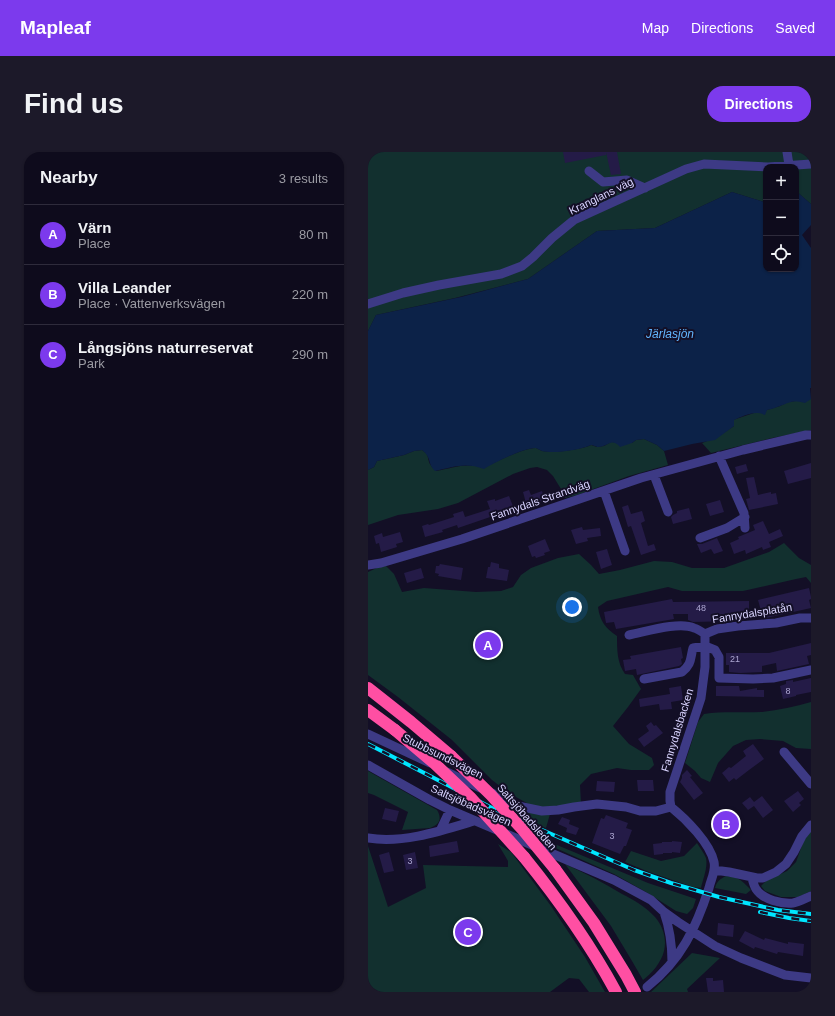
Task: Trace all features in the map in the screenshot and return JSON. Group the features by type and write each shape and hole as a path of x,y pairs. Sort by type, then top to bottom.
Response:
{"highway":[{"name":"Saltsjöbadsleden","path":"368,688 451,756 491,794 523,830 555,869 594,923 635,992"},
{"path":"368,710 395,730 434,763 470,797 524,857 578,931 616,992"}],"street":[{"path":"787,152 789,164"},
{"name":"Kranglans väg","path":"368,304 439,285 501,274 522,266 574,220 646,188 686,168 704,164 763,167"},
{"name":"Kranglans väg","path":"799,165 811,164"},
{"path":"589,171 604,182 619,182 627,180 646,188"},
{"name":"Fannydals Strandväg","path":"368,565 381,563 462,539 568,502 654,475 719,456 811,435"},
{"path":"719,456 744,513 746,528"},
{"path":"654,475 668,512"},
{"path":"604,491 625,551"},
{"path":"700,538 727,528 745,517"},
{"name":"Fannydalsplatån","path":"629,636 670,627 688,626 705,634 717,629 768,624 800,618 811,618"},
{"name":"Fannydalsbacken","path":"671,807 670,792 701,698 705,667 705,634"},
{"path":"644,679 682,672 690,664 693,648 705,646 715,650 718,658 720,678 773,678 811,670"},
{"name":"Stubbsundsvägen","path":"368,734 518,806 542,811 597,804 626,807 640,811 656,811 671,807"},
{"path":"784,752 811,784"},
{"name":"Saltsjöbadsvägen","path":"368,765 450,810 614,880 651,900 664,912 715,946 785,975 811,978"},
{"path":"647,987 661,976 685,946 702,908 714,870 713,856 708,847 683,817 671,807"},
{"path":"440,831 450,810"},
{"path":"368,838 380,840 418,836 474,821"},
{"path":"714,870 752,878 763,878 776,872 786,864 802,836 811,826"},
{"path":"752,878 758,892 762,896 769,899 795,903 811,896"},
{"path":"664,912 672,940 672,962"}],"green space":[{"path":"368,152 811,152 811,204 799,194 799,164 763,164 763,202 732,192 655,228 597,231 528,279 455,298 376,315 368,331"},
{"path":"811,399 811,430 711,453 702,443 734,426 733,420 754,413 761,413 788,402"},
{"path":"644,439 657,445 664,451 668,465 629,476 565,498 553,476 547,470 537,467 530,468 513,474 458,503 438,509 398,515 368,525 368,470 374,467 377,461 422,450 427,454 432,467 436,471 465,466 477,466 484,468 531,448 536,448 547,452 574,450 591,445 597,447 604,446 611,442 632,443 636,440"},
{"path":"784,543 799,558 811,565 811,583 806,577 743,591 682,591 668,587 607,601 598,607 604,624 617,636 618,656 622,670 625,674 633,675 641,689 613,726 629,744 652,758 654,765 649,770 617,768 591,774 580,785 581,804 555,809 532,806 509,793 492,780 452,740 368,675 368,572 379,567 386,566 394,574 402,592 424,588 476,592 501,591 513,587 521,575 531,568 558,558 579,554 599,574 654,561 672,562 692,568 724,568 769,552"},
{"path":"811,702 811,749 796,748 783,741 760,739 746,740 733,746 718,763 710,782 701,778 685,763 698,722 704,714 725,712 761,712"},
{"path":"368,771 437,810 440,818 438,823 430,828 402,830 408,812 368,793"},
{"path":"517,810 550,814 546,828 525,819"},
{"path":"811,831 811,891 798,897 781,897 765,891 761,886 766,881 787,871 796,862 804,840"},
{"path":"545,840 648,883 696,899 693,908 687,914 676,911 614,874 551,846"},
{"path":"697,843 706,858 706,869 701,888 693,887 649,872 625,862 631,851 661,861 684,856"},
{"path":"498,844 511,852 551,906 585,957 605,992 589,992 579,979 569,978 550,992 368,992 368,846 388,907 426,888 423,865 508,867 508,861"},
{"path":"565,864 635,901 648,910 658,921 665,937 664,951 661,960 656,967 643,980 611,926"},
{"path":"726,876 735,877 751,890 746,894 715,888 719,880"},
{"path":"692,953 720,958 687,989 688,992 651,992"}],"water":[{"name":"Järlasjön","path":"732,192 763,202 763,272 799,272 799,194 811,204 811,225 802,235 811,248 811,399 805,403 792,402 767,410 765,415 753,413 745,415 734,420 734,426 715,440 664,451 657,445 644,439 636,440 620,447 617,444 612,443 601,447 591,445 560,452 547,452 536,448 531,448 510,456 484,469 465,466 435,471 422,450 377,461 374,467 368,470 368,331 376,315 461,297 528,279 597,231 655,228"}],"building":[{"path":"563,152 606,152 606,155 565,163"},
{"path":"606,152 617,152 621,174 611,175"},
{"path":"811,463 811,478 788,484 784,471"},
{"path":"746,464 748,471 737,474 735,467"},
{"path":"754,477 758,495 771,492 771,494 776,493 778,504 749,510 746,499 750,498 746,478"},
{"path":"529,490 531,495 542,491 545,501 527,507 523,492"},
{"path":"509,496 514,509 458,528 457,525 442,530 443,532 425,537 422,526 454,517 453,514 463,511 465,517 490,509 487,501 495,499 495,501"},
{"path":"720,500 724,512 710,516 706,504"},
{"path":"628,505 631,514 642,511 645,521 641,523 648,546 654,544 656,550 641,555 631,526 628,527 622,507"},
{"path":"689,508 692,519 673,524 671,517 677,513 677,511"},
{"path":"763,521 769,534 780,529 783,536 769,542 771,547 763,550 762,547 746,554 745,550 734,554 730,543 739,539 738,537 755,530 753,525"},
{"path":"582,527 583,530 600,528 601,536 587,538 588,541 576,544 571,530"},
{"path":"400,532 403,542 396,544 397,547 381,552 379,543 376,544 374,536 382,533 383,537"},
{"path":"717,538 723,551 714,554 711,549 701,553 697,544 702,544"},
{"path":"545,539 550,551 544,553 545,555 536,558 535,556 532,557 528,546"},
{"path":"607,549 612,565 601,569 596,552"},
{"path":"491,562 499,564 499,568 509,570 507,581 486,578 488,567 490,567"},
{"path":"440,564 463,568 461,580 438,576 439,574 435,573 436,566 439,566"},
{"path":"421,568 424,578 407,583 404,573"},
{"path":"809,588 811,608 766,618 765,610 761,611 758,600"},
{"path":"672,599 673,602 749,601 749,613 747,613 747,619 732,621 693,622 688,620 688,614 673,614 674,619 616,629 614,622 606,623 604,612"},
{"path":"811,643 811,655 807,656 809,664 777,671 776,663 762,666 762,672 740,673 729,672 729,665 726,665 726,653 769,653"},
{"path":"681,647 683,658 681,659 682,664 679,666 637,675 636,669 625,671 623,660 631,659 630,656"},
{"path":"811,678 811,692 783,699 780,686 786,684 786,681 793,680 793,682"},
{"path":"681,686 683,700 671,702 672,709 660,710 659,704 640,707 639,699 670,694 669,688"},
{"path":"716,686 739,686 740,691 757,688 757,690 764,690 764,697 716,696"},
{"path":"651,722 663,733 644,747 638,739 649,731 646,726"},
{"path":"753,744 764,759 736,780 734,778 729,782 722,773 746,756 743,751"},
{"path":"687,770 692,776 690,777 703,793 694,800 680,782 682,775"},
{"path":"637,780 653,780 654,791 638,791"},
{"path":"597,781 615,782 614,792 596,791"},
{"path":"798,791 804,799 799,803 801,805 793,812 784,801"},
{"path":"762,796 773,810 763,818 754,806 748,810 742,803 750,797 754,802"},
{"path":"385,808 399,811 396,822 382,819"},
{"path":"728,811 730,813 732,812 737,819 724,829 717,819"},
{"path":"606,815 628,823 626,828 632,830 626,846 624,846 620,854 592,843 601,818 604,819"},
{"path":"562,817 570,820 569,824 579,828 576,835 566,832 567,828 558,824"},
{"path":"457,841 459,852 430,857 429,846"},
{"path":"672,841 682,842 680,853 672,852 654,855 653,844"},
{"path":"389,852 394,871 384,873 379,855"},
{"path":"415,852 418,868 406,870 403,855"},
{"path":"718,923 734,925 733,937 717,935"},
{"path":"745,931 764,940 765,938 788,944 788,942 804,944 803,956 778,952 777,954 755,947 754,949 739,941"},
{"path":"706,978 713,978 713,981 723,980 724,992 708,992"}],"railway":[{"path":"368,744 494,809 634,870 719,897 778,910 811,914"},
{"path":"760,912 811,921"}],"place":[{"name":"Värn","path":"488,645"},
{"name":"Villa Leander","path":"726,824"},
{"name":"Långsjöns naturreservat","path":"468,932"}]}
